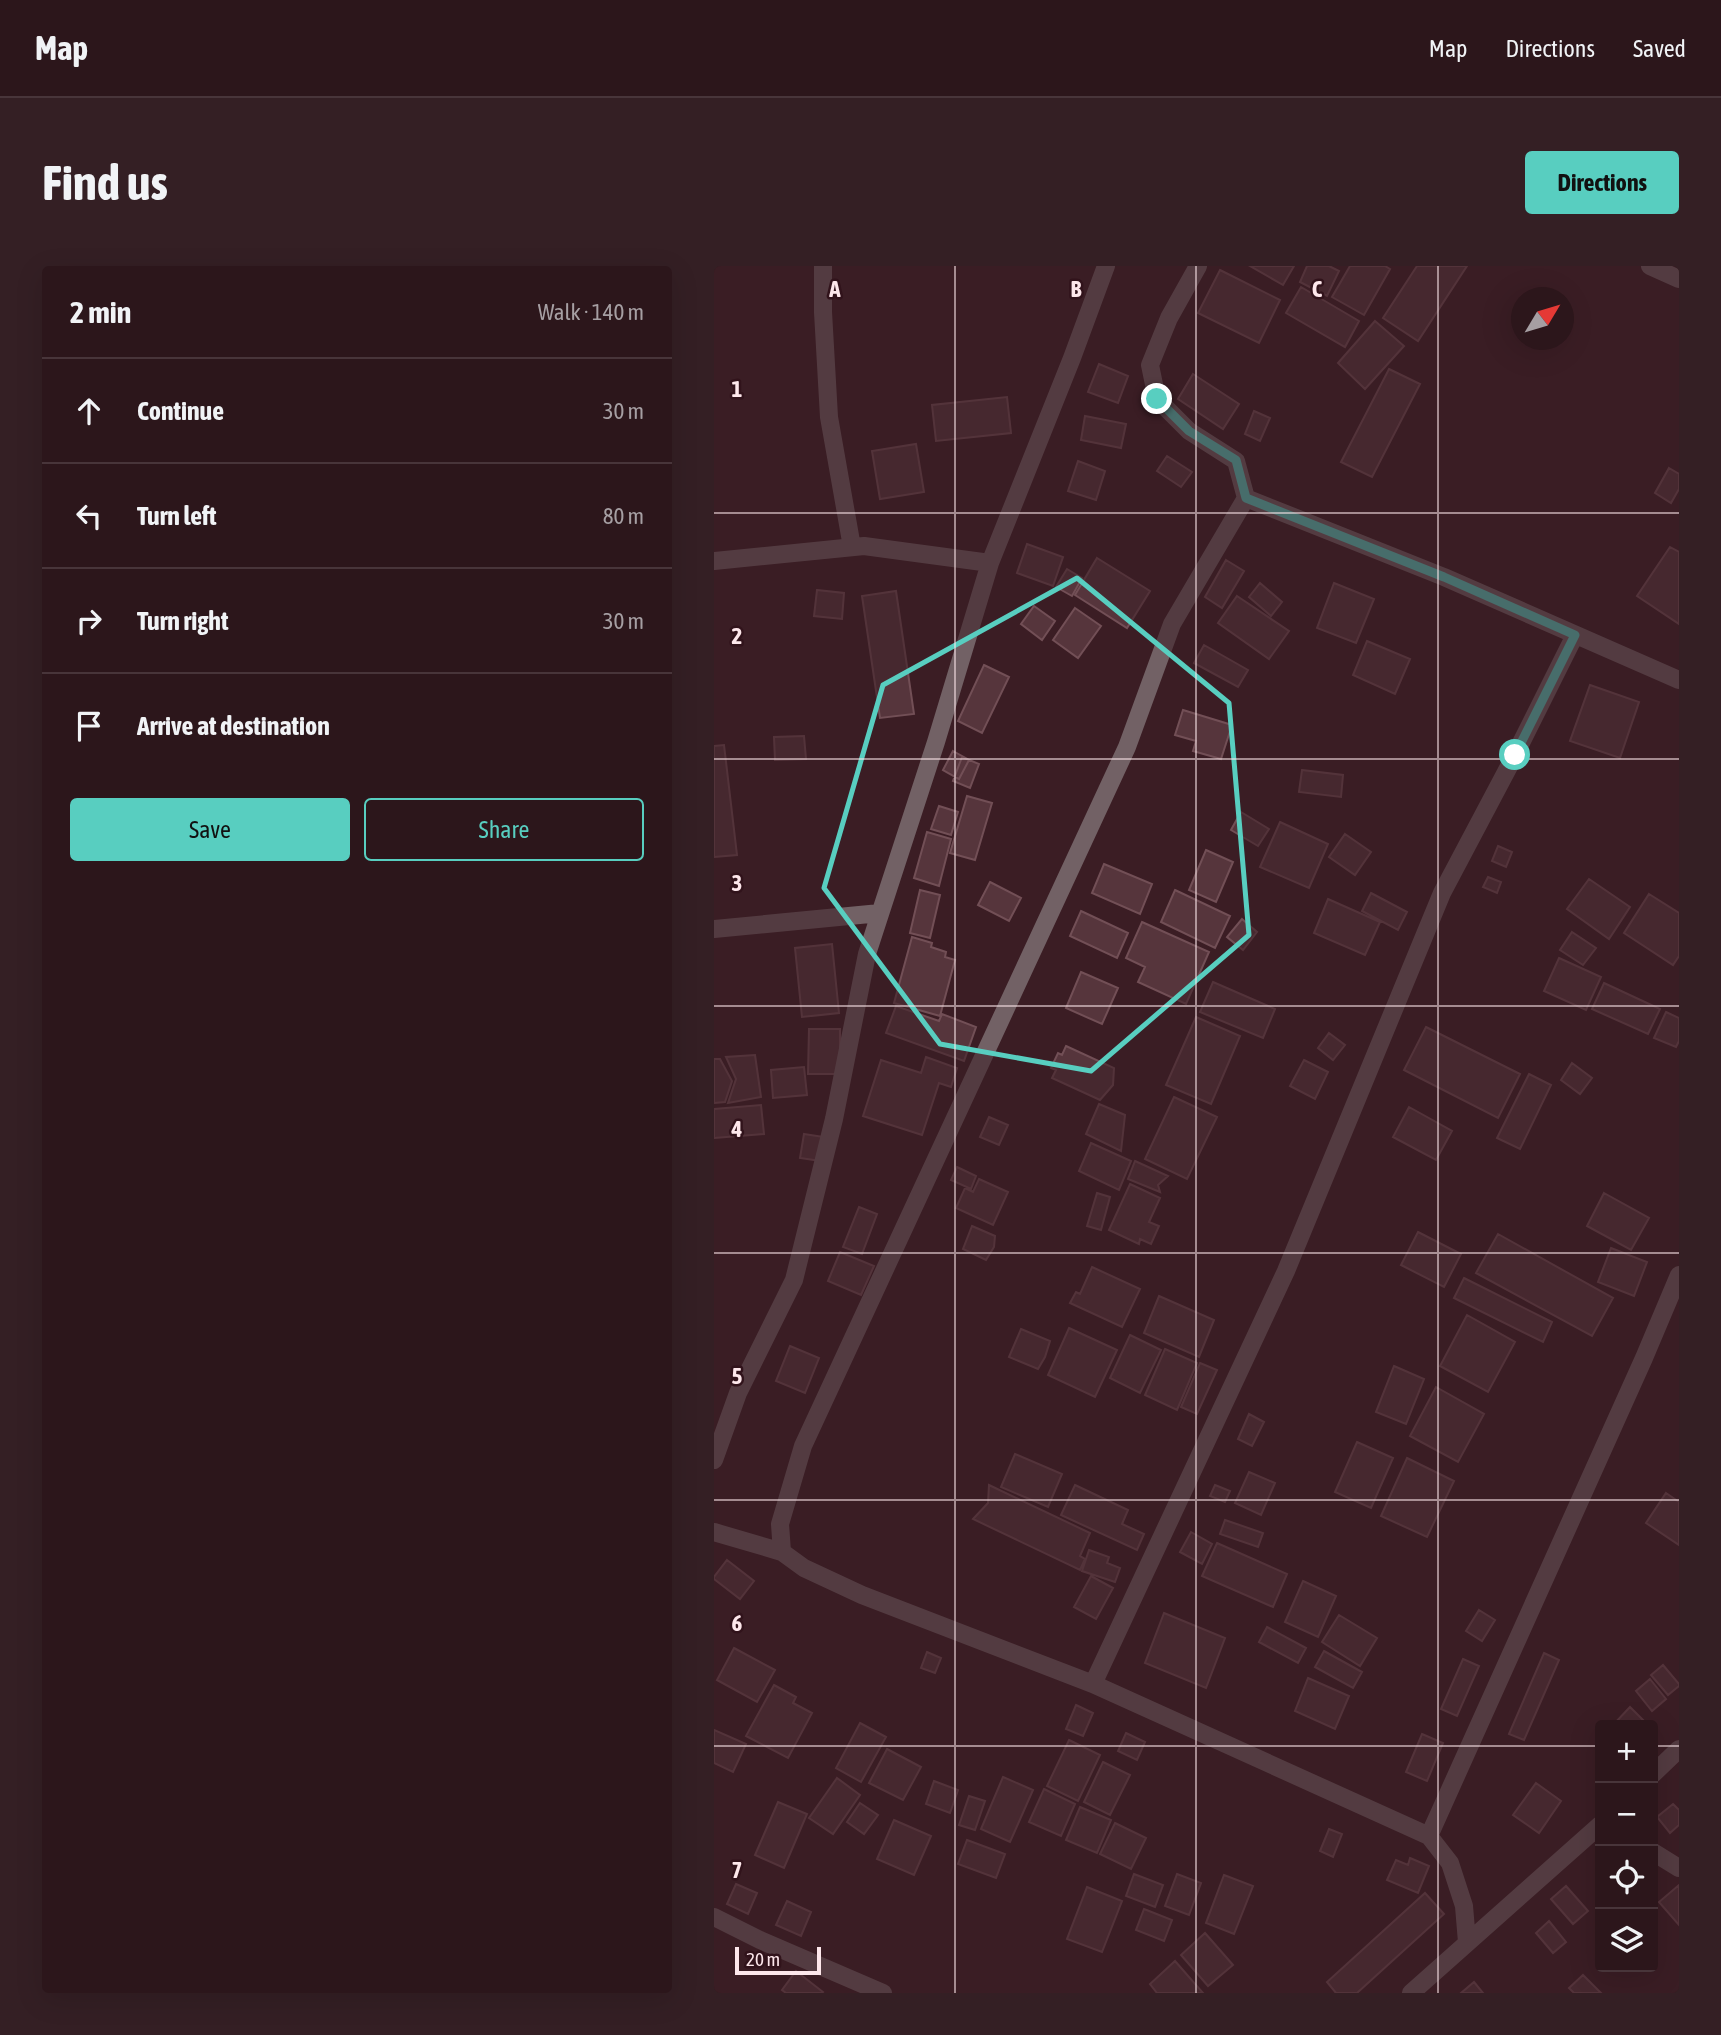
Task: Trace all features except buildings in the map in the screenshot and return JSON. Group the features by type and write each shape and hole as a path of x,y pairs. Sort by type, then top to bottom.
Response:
{"street":[{"path":"823,266 822,312 829,417 852,547"},
{"path":"714,1461 738,1393 794,1280 834,1119 867,954 936,742 990,562 1106,266"},
{"path":"782,1552 780,1524 803,1446 1127,747 1172,624 1246,498 1236,460 1189,431 1157,399 1150,365 1169,318 1198,266"},
{"path":"1650,266 1679,279"},
{"path":"1246,498 1444,577 1679,680"},
{"path":"714,561 864,546 990,562"},
{"path":"1093,1684 1286,1271 1442,893 1575,635"},
{"path":"714,929 880,913"},
{"path":"1429,1836 1679,1275"},
{"path":"714,1532 782,1552 804,1568 862,1595 1093,1684 1429,1836 1450,1863 1464,1906 1467,1942"},
{"path":"1658,1769 1679,1749"},
{"path":"1411,1993 1595,1833"},
{"path":"1658,1855 1679,1868"},
{"path":"714,1917 760,1940 883,1993"}],"highlighted area":[{"path":"1077,578 1229,703 1249,935 1091,1071 940,1044 824,888 883,685"}],"route":[{"path":"1157,399 1189,431 1236,460 1246,498 1444,577 1575,635 1515,755"}]}
